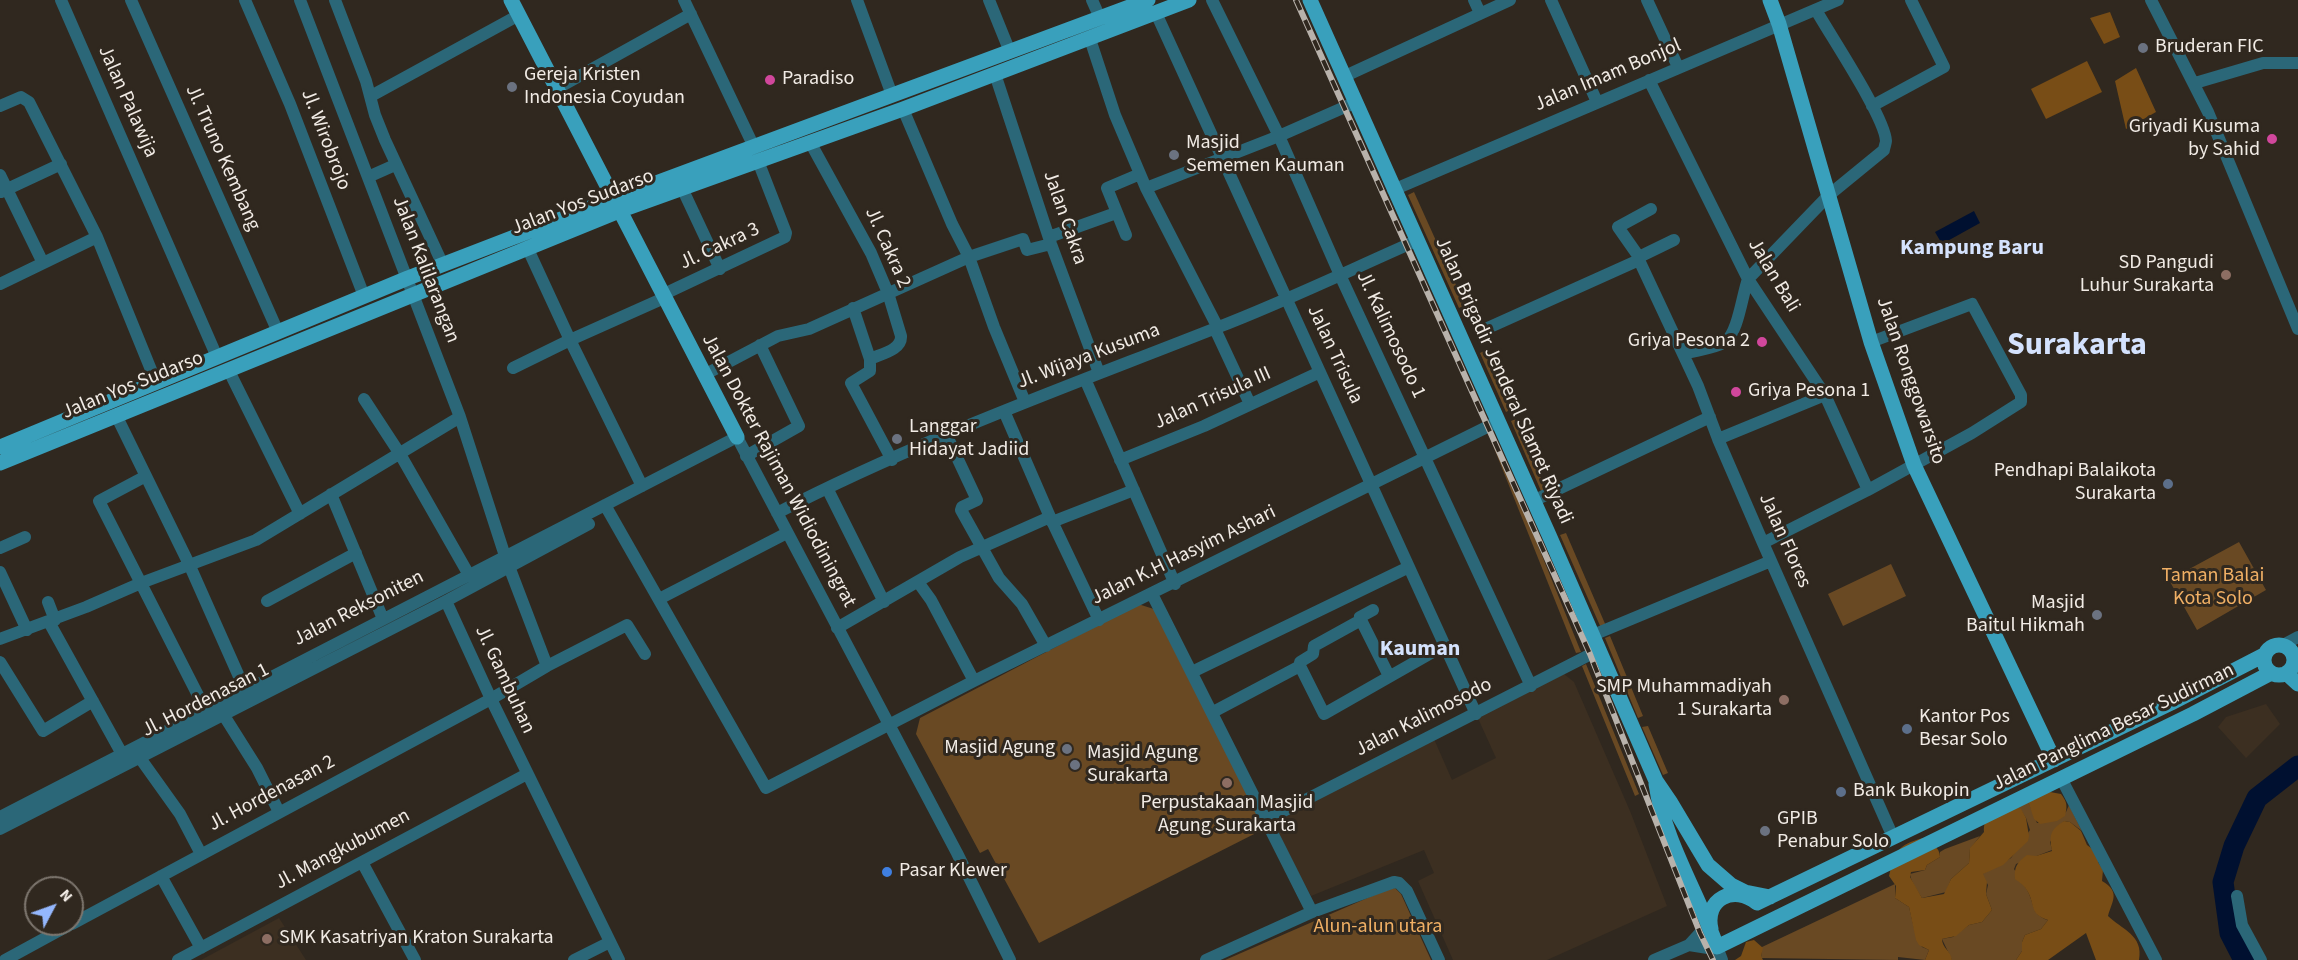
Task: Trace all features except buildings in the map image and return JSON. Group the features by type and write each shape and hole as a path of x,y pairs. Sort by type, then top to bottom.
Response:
{"main road":[{"name":"Jalan Yos Sudarso","path":"0,463 527,247 616,205 682,188 894,95 1100,18 1189,0"},
{"name":"Jalan Brigadir Jenderal Slamet Riyadi","path":"1310,0 1656,781 1707,865 1731,885 1770,897"},
{"name":"Jalan Ronggowarsito","path":"1770,0 1872,342 1914,465 2054,760"},
{"name":"Jalan Dokter Rajiman Widiodiningrat","path":"515,5 556,89 737,438"},
{"name":"Jalan Yos Sudarso","path":"0,447 408,278 756,154 810,142 903,109 1090,39 1152,6"},
{"path":"894,95 903,109"},
{"path":"2283,645 2291,651 2290,667 2298,684"},
{"name":"Jalan Panglima Besar Sudirman","path":"1770,897 2181,698 2264,655 2270,647 2283,645"},
{"path":"2264,655 2264,665 2290,667"},
{"name":"Jalan Panglima Besar Sudirman","path":"1720,950 2061,778 2290,667"},
{"name":"Jalan Brigadir Jenderal Slamet Riyadi","path":"1656,781 1663,815 1720,950"},
{"path":"1686,873 1707,865"},
{"path":"1710,927 1710,913 1713,906 1724,897 1731,894 1745,895 1757,903 1770,897"}],"street":[{"name":"Jalan Palawija","path":"61,0 217,357"},
{"name":"Jl. Truno Kembang","path":"131,0 278,332"},
{"name":"Jl. Wirobrojo","path":"245,0 290,104 364,296"},
{"name":"Jalan Kalilarangan","path":"300,0 460,417 507,561 547,666"},
{"path":"335,0 395,165 443,265"},
{"path":"684,0 756,154"},
{"path":"857,0 894,95"},
{"path":"989,0 1010,52"},
{"path":"1092,0 1100,18"},
{"name":"Jl. Kalimosodo 1","path":"1212,0 1279,136 1340,275 1531,686"},
{"path":"1474,0 1480,13"},
{"path":"1343,77 1510,0"},
{"path":"1551,0 1597,102"},
{"path":"1647,0 1678,67"},
{"name":"Jalan Imam Bonjol","path":"1394,190 1838,0"},
{"path":"1872,106 1944,67 1911,0"},
{"path":"2151,0 2195,83 2298,329"},
{"path":"371,96 515,5"},
{"name":"Jalan Trisula","path":"1152,6 1476,714"},
{"path":"1683,354 1718,345 1732,336 1736,330 1742,295 1748,279 1829,195 1884,150 1886,142 1884,133 1872,106 1816,10"},
{"path":"556,89 691,14"},
{"path":"1090,39 1115,115 1146,188 1217,328 1250,404"},
{"path":"2195,83 2263,63 2298,63"},
{"name":"Jalan Cakra","path":"995,74 1050,240 1099,374"},
{"name":"Jalan Bali","path":"1648,80 1748,279 1825,395 1868,490"},
{"path":"0,106 18,98 27,99 98,237 156,382"},
{"path":"1146,188 1279,136 1354,103"},
{"path":"903,109 952,224 969,257 994,327 1025,402"},
{"name":"Jl. Cakra 2","path":"810,142 854,220 888,293 901,340 896,347 870,359"},
{"name":"Jl. Cakra 3","path":"513,368 785,237 786,233 756,154"},
{"path":"3,191 61,164"},
{"path":"368,177 395,165"},
{"path":"1126,235 1107,188 1140,174"},
{"path":"0,175 3,191 43,263"},
{"path":"682,188 720,269"},
{"name":"Jalan Flores","path":"1651,209 1618,227 1639,259 1683,354 1763,543 1893,837"},
{"path":"704,375 778,336 809,329 969,257 1023,239 1027,250 1116,213"},
{"path":"0,284 98,237"},
{"path":"1481,331 1639,259 1674,240"},
{"name":"Jl. Wijaya Kusuma","path":"777,513 826,488 1025,402 1217,328 1416,242"},
{"path":"527,247 642,486"},
{"path":"1763,543 1868,490 2019,404 2021,395 1972,304 1872,342"},
{"path":"853,308 870,359 870,372 851,382 892,460"},
{"path":"746,456 799,426 760,345"},
{"path":"228,369 300,514"},
{"name":"Jalan Trisula III","path":"1120,460 1194,430 1320,372"},
{"path":"1085,379 1175,584"},
{"path":"1718,439 1825,395"},
{"path":"364,399 400,454 469,575"},
{"path":"1004,411 1051,519 1099,620"},
{"path":"116,415 189,564 245,690"},
{"path":"0,639 52,621 141,583 256,540 460,417"},
{"path":"1533,501 1710,417"},
{"name":"Jalan K.H Hasyim Ashari","path":"659,599 766,788 974,681 1175,584 1497,422"},
{"path":"947,436 982,498 961,509 999,578 1022,604 1046,646"},
{"name":"Jalan Reksoniten","path":"0,817 469,575 507,561 605,505 737,438"},
{"name":"Jalan Dokter Rajiman Widiodiningrat","path":"737,438 957,853 1010,960"},
{"path":"146,476 99,501 206,711"},
{"path":"826,488 884,602"},
{"path":"837,628 960,557 1051,519 1134,490"},
{"path":"331,494 383,619"},
{"path":"605,505 659,599 787,533"},
{"name":"Jl. Hordenasan 1","path":"0,829 446,601 507,561 589,524"},
{"path":"0,548 25,537"},
{"path":"267,601 356,553"},
{"path":"1593,635 1771,561"},
{"path":"1192,672 1409,567"},
{"path":"0,572 27,630"},
{"path":"918,582 931,600 974,681"},
{"path":"1152,594 1312,912"},
{"name":"Jl. Gambuhan","path":"446,601 527,774 619,960"},
{"path":"48,602 52,621 122,754"},
{"path":"1373,610 1360,616 1389,676"},
{"path":"1213,712 1300,666 1300,662 1313,654 1314,646 1361,620"},
{"name":"Jl. Hordenasan 2","path":"84,918 491,699 547,666 627,625 645,654"},
{"path":"2283,645 2298,637"},
{"path":"1300,666 1324,714 1445,645"},
{"name":"Jalan Kalimosodo","path":"1266,820 1599,650"},
{"path":"0,662 43,731 93,701"},
{"path":"223,714 257,768 279,812"},
{"path":"140,758 175,807 201,854"},
{"name":"Jl. Mangkubumen","path":"178,960 527,774"},
{"path":"2061,778 2156,960"},
{"path":"362,862 415,960"},
{"path":"161,876 201,948"},
{"path":"1206,960 1312,912 1382,885 1399,883 1407,891 1439,960"},
{"path":"2237,896 2241,925 2261,960"},
{"path":"1654,960 1689,945 1700,933 1710,927"},
{"name":"Jl. Hordenasan 2","path":"4,960 49,936"},
{"path":"574,960 610,942"},
{"path":"1689,945 1720,950"},
{"path":"0,955 4,960"}],"shaded area":[{"path":"2110,12 2120,37 2104,44 2090,18"},
{"path":"2087,61 2102,92 2046,119 2031,89"},
{"path":"2136,68 2156,112 2126,129 2115,81"},
{"path":"1564,674 1574,682 1630,811 1667,906 1547,960 1453,960 1418,881 1434,873 1424,850 1311,896 1274,828 1277,820 1434,739 1452,780 1496,758 1477,716"},
{"path":"2266,704 2280,724 2246,758 2218,727 2226,717"},
{"path":"2050,792 2061,794 2063,797 2066,805 2065,816 2057,821 2040,824 2034,819 2027,798"},
{"path":"2006,798 2021,809 2026,818 2028,841 2003,865 1983,874 1987,882 1986,894 1992,910 1982,922 1969,925 1956,936 1942,939 1952,960 1925,960 1929,950 1919,945 1916,940 1909,907 1895,898 1896,886 1889,876 1898,851 1923,838 1934,846 1940,857 1927,865 1925,870 1911,872 1910,877 1922,898 1944,894 1951,879 1969,863 1970,848 1984,832 1989,812"},
{"path":"2064,821 2070,822 2081,831 2087,845 2098,853 2098,862 2103,870 2102,881 2112,889 2114,897 2108,916 2135,939 2140,951 2139,960 2096,960 2086,933 2048,960 2016,960 2022,951 2025,935 2041,929 2048,920 2038,915 2029,894 2015,879 2016,868 2027,855 2036,856 2052,851 2052,833"},
{"name":"SMK Kasatriyan Kraton Surakarta","path":"279,918 306,960 201,960"},
{"path":"1754,940 1763,948 1761,956 1763,960 1735,960 1741,956 1746,942"}],"green space":[{"path":"1414,192 1465,305 1459,308 1408,195"},
{"path":"1486,350 1512,409 1506,412 1480,353"},
{"path":"1516,419 1546,489 1541,491 1511,421"},
{"path":"1494,437 1581,652 1576,653 1490,438"},
{"path":"1566,533 1606,626 1601,628 1560,535"},
{"name":"Taman Balai Kota Solo","path":"2239,542 2266,590 2197,630 2169,580"},
{"path":"1891,564 1906,596 1843,626 1828,594"},
{"path":"1138,604 1160,611 1266,828 1039,943 988,849 980,853 916,734 920,718"},
{"path":"1610,636 1643,716 1638,718 1605,638"},
{"path":"1586,664 1639,794 1635,796 1582,666"},
{"path":"1648,726 1668,773 1663,775 1642,727"},
{"path":"2028,801 2037,823 2043,823 2066,812 2069,805 2082,831 2070,822 2064,821 2050,842 2052,850 2016,864 2014,869 2027,890 2036,912 2048,920 2041,929 2025,935 2022,951 2016,960 1952,960 1942,939 1953,937 1969,925 1982,922 1992,910 1986,894 1988,885 1982,874 2011,858 2030,830 2026,818 2015,802"},
{"path":"1980,836 1970,849 1969,863 1951,879 1946,892 1922,898 1910,874 1925,870 1927,865 1940,857 1940,852 1945,849"},
{"path":"1895,884 1895,898 1909,907 1922,947 1929,950 1925,960 1898,957 1898,960 1761,958 1762,947"},
{"name":"Alun-alun utara","path":"1395,888 1401,894 1431,960 1225,960 1388,889"}],"water":[{"path":"1974,211 1980,223 1942,244 1935,232"}],"waterway":[{"path":"2244,960 2230,933 2223,882 2234,846 2257,798 2298,766"}],"railway":[{"path":"1296,0 1590,654 1700,933 1713,960"}],"place":[{"name":"Bruderan FIC","path":"2143,48"},
{"name":"Paradiso","path":"770,80"},
{"name":"Gereja Kristen Indonesia Coyudan","path":"512,87"},
{"name":"Griyadi Kusuma by Sahid","path":"2272,139"},
{"name":"Masjid Sememen Kauman","path":"1174,155"},
{"name":"SD Pangudi Luhur Surakarta","path":"2226,275"},
{"name":"Griya Pesona 2","path":"1762,342"},
{"name":"Griya Pesona 1","path":"1736,392"},
{"name":"Langgar Hidayat Jadiid","path":"897,439"},
{"name":"Pendhapi Balaikota Surakarta","path":"2168,484"},
{"name":"Masjid Baitul Hikmah","path":"2097,615"},
{"name":"SMP Muhammadiyah 1 Surakarta","path":"1784,700"},
{"name":"Kantor Pos Besar Solo","path":"1907,729"},
{"name":"Masjid Agung","path":"1067,749"},
{"name":"Masjid Agung Surakarta","path":"1075,765"},
{"name":"Perpustakaan Masjid Agung Surakarta","path":"1227,783"},
{"name":"Bank Bukopin","path":"1841,792"},
{"name":"GPIB Penabur Solo","path":"1765,831"},
{"name":"Pasar Klewer","path":"887,872"},
{"name":"SMK Kasatriyan Kraton Surakarta","path":"267,939"}],"district":[{"name":"Kampung Baru","path":"1972,249"},
{"name":"Surakarta","path":"2077,347"},
{"name":"Kauman","path":"1420,650"}]}
